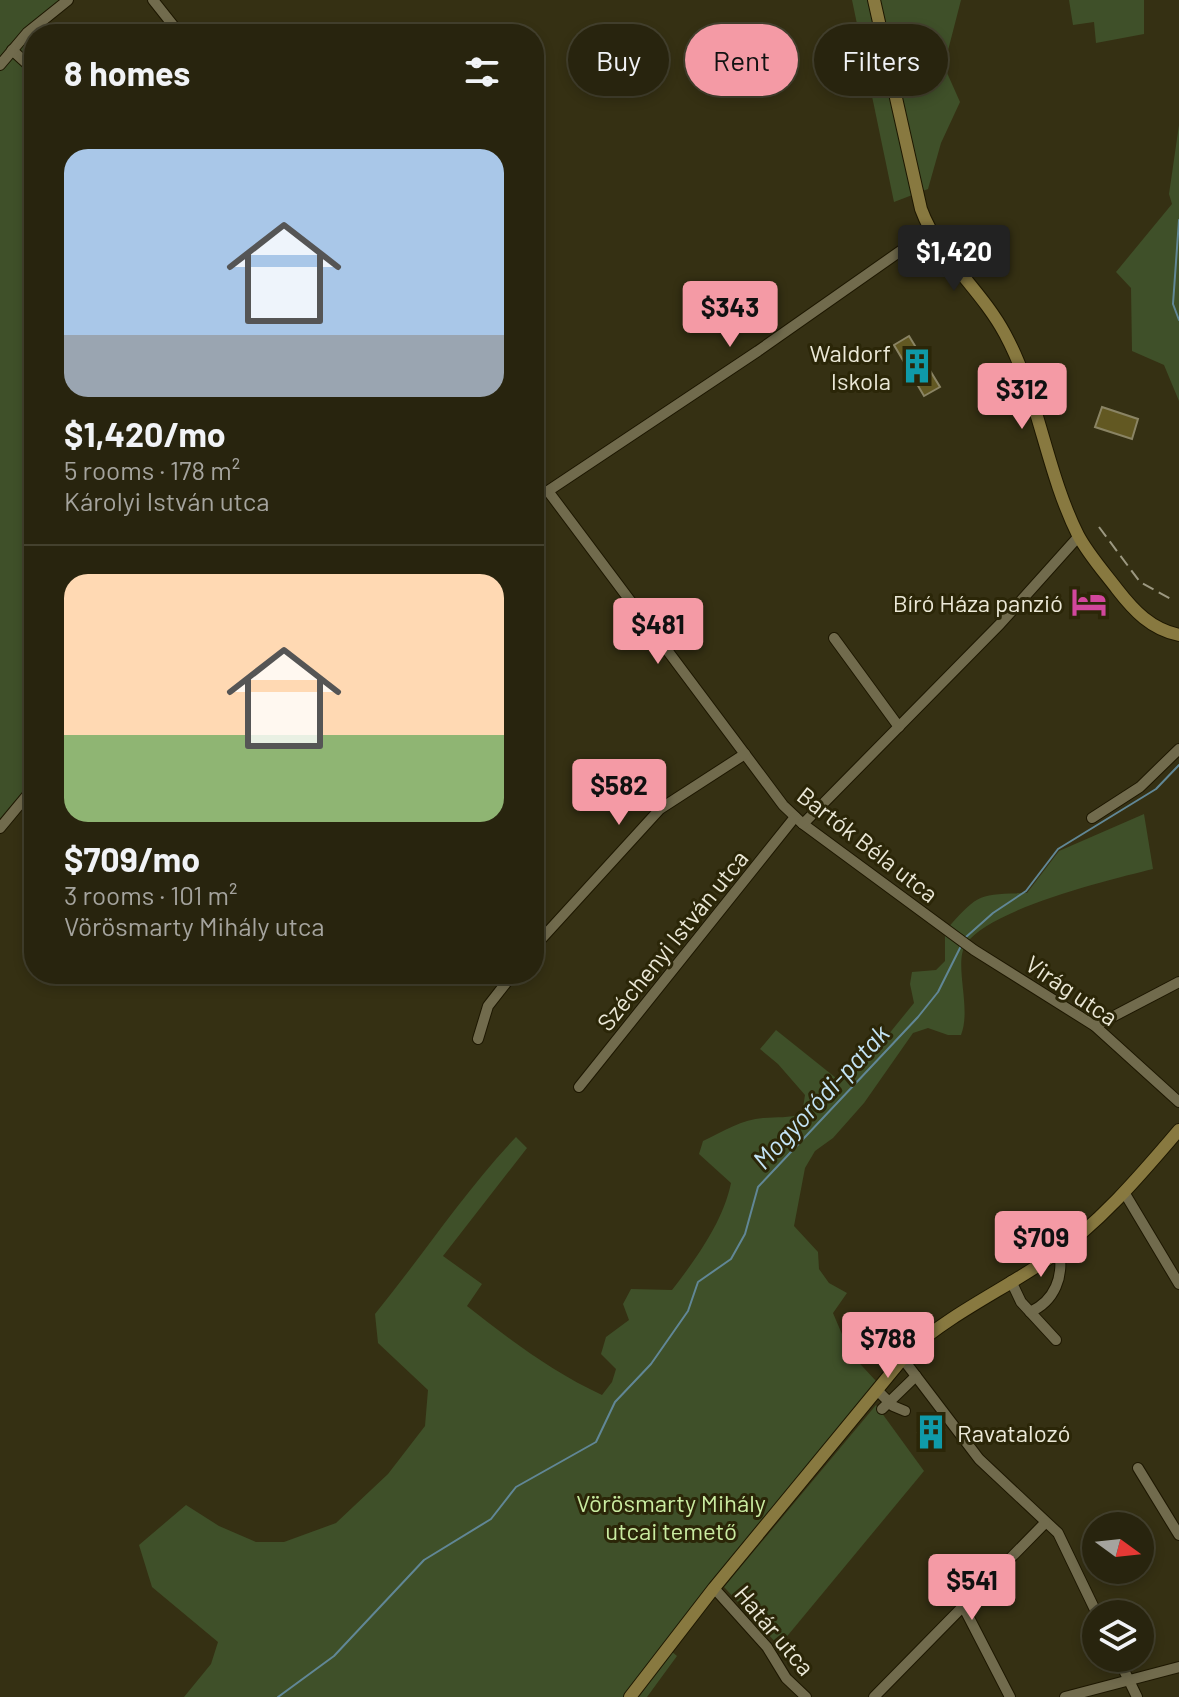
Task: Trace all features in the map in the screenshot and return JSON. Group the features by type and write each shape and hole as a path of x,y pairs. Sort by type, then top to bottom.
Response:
{"main road":[{"path":"874,0 921,209 929,231 936,244 985,303 1015,354 1066,508 1079,536 1133,609 1164,631 1179,635"},
{"path":"630,1697 714,1588 903,1359 931,1332 1059,1251 1124,1192 1179,1130"}],"street":[{"path":"43,24 68,0"},
{"path":"153,0 172,24"},
{"path":"0,65 24,41"},
{"path":"12,50 24,61"},
{"name":"Bartók Béla utca","path":"929,231 548,491 745,754 799,821 967,945"},
{"name":"Széchenyi István utca","path":"579,1087 799,821 899,727 1000,624 1079,536"},
{"path":"834,638 899,727"},
{"path":"1092,818 1140,787 1179,749"},
{"path":"544,936 660,809 745,754"},
{"path":"0,828 24,799"},
{"name":"Virág utca","path":"967,945 1095,1026 1179,1102"},
{"path":"1095,1026 1179,982"},
{"path":"478,1039 488,1006 505,984"},
{"path":"1124,1192 1179,1284"},
{"path":"1030,1312 1048,1301 1056,1287 1062,1267 1059,1251"},
{"path":"1011,1281 1030,1312 1056,1340"},
{"path":"903,1359 979,1459 1058,1533 1090,1600"},
{"path":"886,1405 916,1376"},
{"path":"877,1390 886,1405 905,1411"},
{"path":"1138,1468 1179,1535"},
{"path":"874,1697 1045,1523"},
{"name":"Határ utca","path":"714,1588 767,1647 786,1678 806,1697"},
{"path":"963,1606 1010,1697"},
{"path":"1065,1697 1179,1667"},
{"path":"1125,1672 1137,1697"}],"green space":[{"path":"0,0 62,0 32,24 24,24 22,32 24,802 0,829"},
{"path":"852,0 961,0 948,50 948,24 857,24"},
{"path":"1069,0 1144,0 1144,34 1096,43 1094,22 1073,25"},
{"path":"948,75 960,102 941,143 928,189 894,202 872,96 948,96"},
{"path":"1179,125 1179,401 1164,365 1132,351 1131,288 1116,272 1172,204 1169,194"},
{"path":"1144,814 1153,869 1053,897 999,919 979,931 966,944 961,962 965,1012 961,1035 948,1035 928,1028 913,1033 864,1103 833,1138 815,1151 805,1168 794,1226 818,1252 819,1269 829,1283 847,1293 833,1313 850,1353 876,1381 664,1645 677,1656 647,1697 184,1697 211,1664 218,1642 152,1587 139,1545 186,1505 219,1526 256,1542 284,1542 336,1523 388,1474 425,1426 428,1390 378,1343 375,1314 461,1202 516,1137 527,1148 443,1256 482,1284 467,1306 549,1366 602,1395 612,1382 616,1369 601,1354 606,1337 629,1320 623,1304 631,1289 672,1290 699,1253 722,1212 731,1183 699,1154 703,1141 748,1121 802,1114 805,1095 760,1049 776,1030 841,1082 888,1035 914,1003 910,984 912,972 936,970 945,961 945,931 972,903 998,894 1027,893 1059,851"},
{"name":"Vörösmarty Mihály utcai temető","path":"876,1405 924,1471 779,1646 724,1587"}],"building":[{"name":"Waldorf Iskola","path":"909,336 940,387 924,396 894,345"},
{"path":"1102,407 1138,419 1132,439 1095,427"},
{"name":"Ravatalozó","path":"931,1418 944,1430 925,1443 918,1433 924,1429 921,1424"}],"waterway":[{"name":"Mogyoródi-patak","path":"1179,220 1173,304 1179,320"},
{"name":"Mogyoródi-patak","path":"966,937 993,913 1026,891 1058,849 1156,789 1179,765"},
{"name":"Mogyoródi-patak","path":"278,1697 334,1656 424,1560 491,1519 516,1487 596,1442 615,1402 651,1364 688,1311 698,1282 731,1259 745,1234 758,1187 918,1017 938,992 961,946"}],"railway":[{"path":"1099,527 1140,582 1171,599"}],"place":[{"name":"Waldorf Iskola","path":"917,366"},
{"name":"Bíró Háza panzió","path":"1089,602"},
{"name":"Ravatalozó","path":"931,1432"}]}
